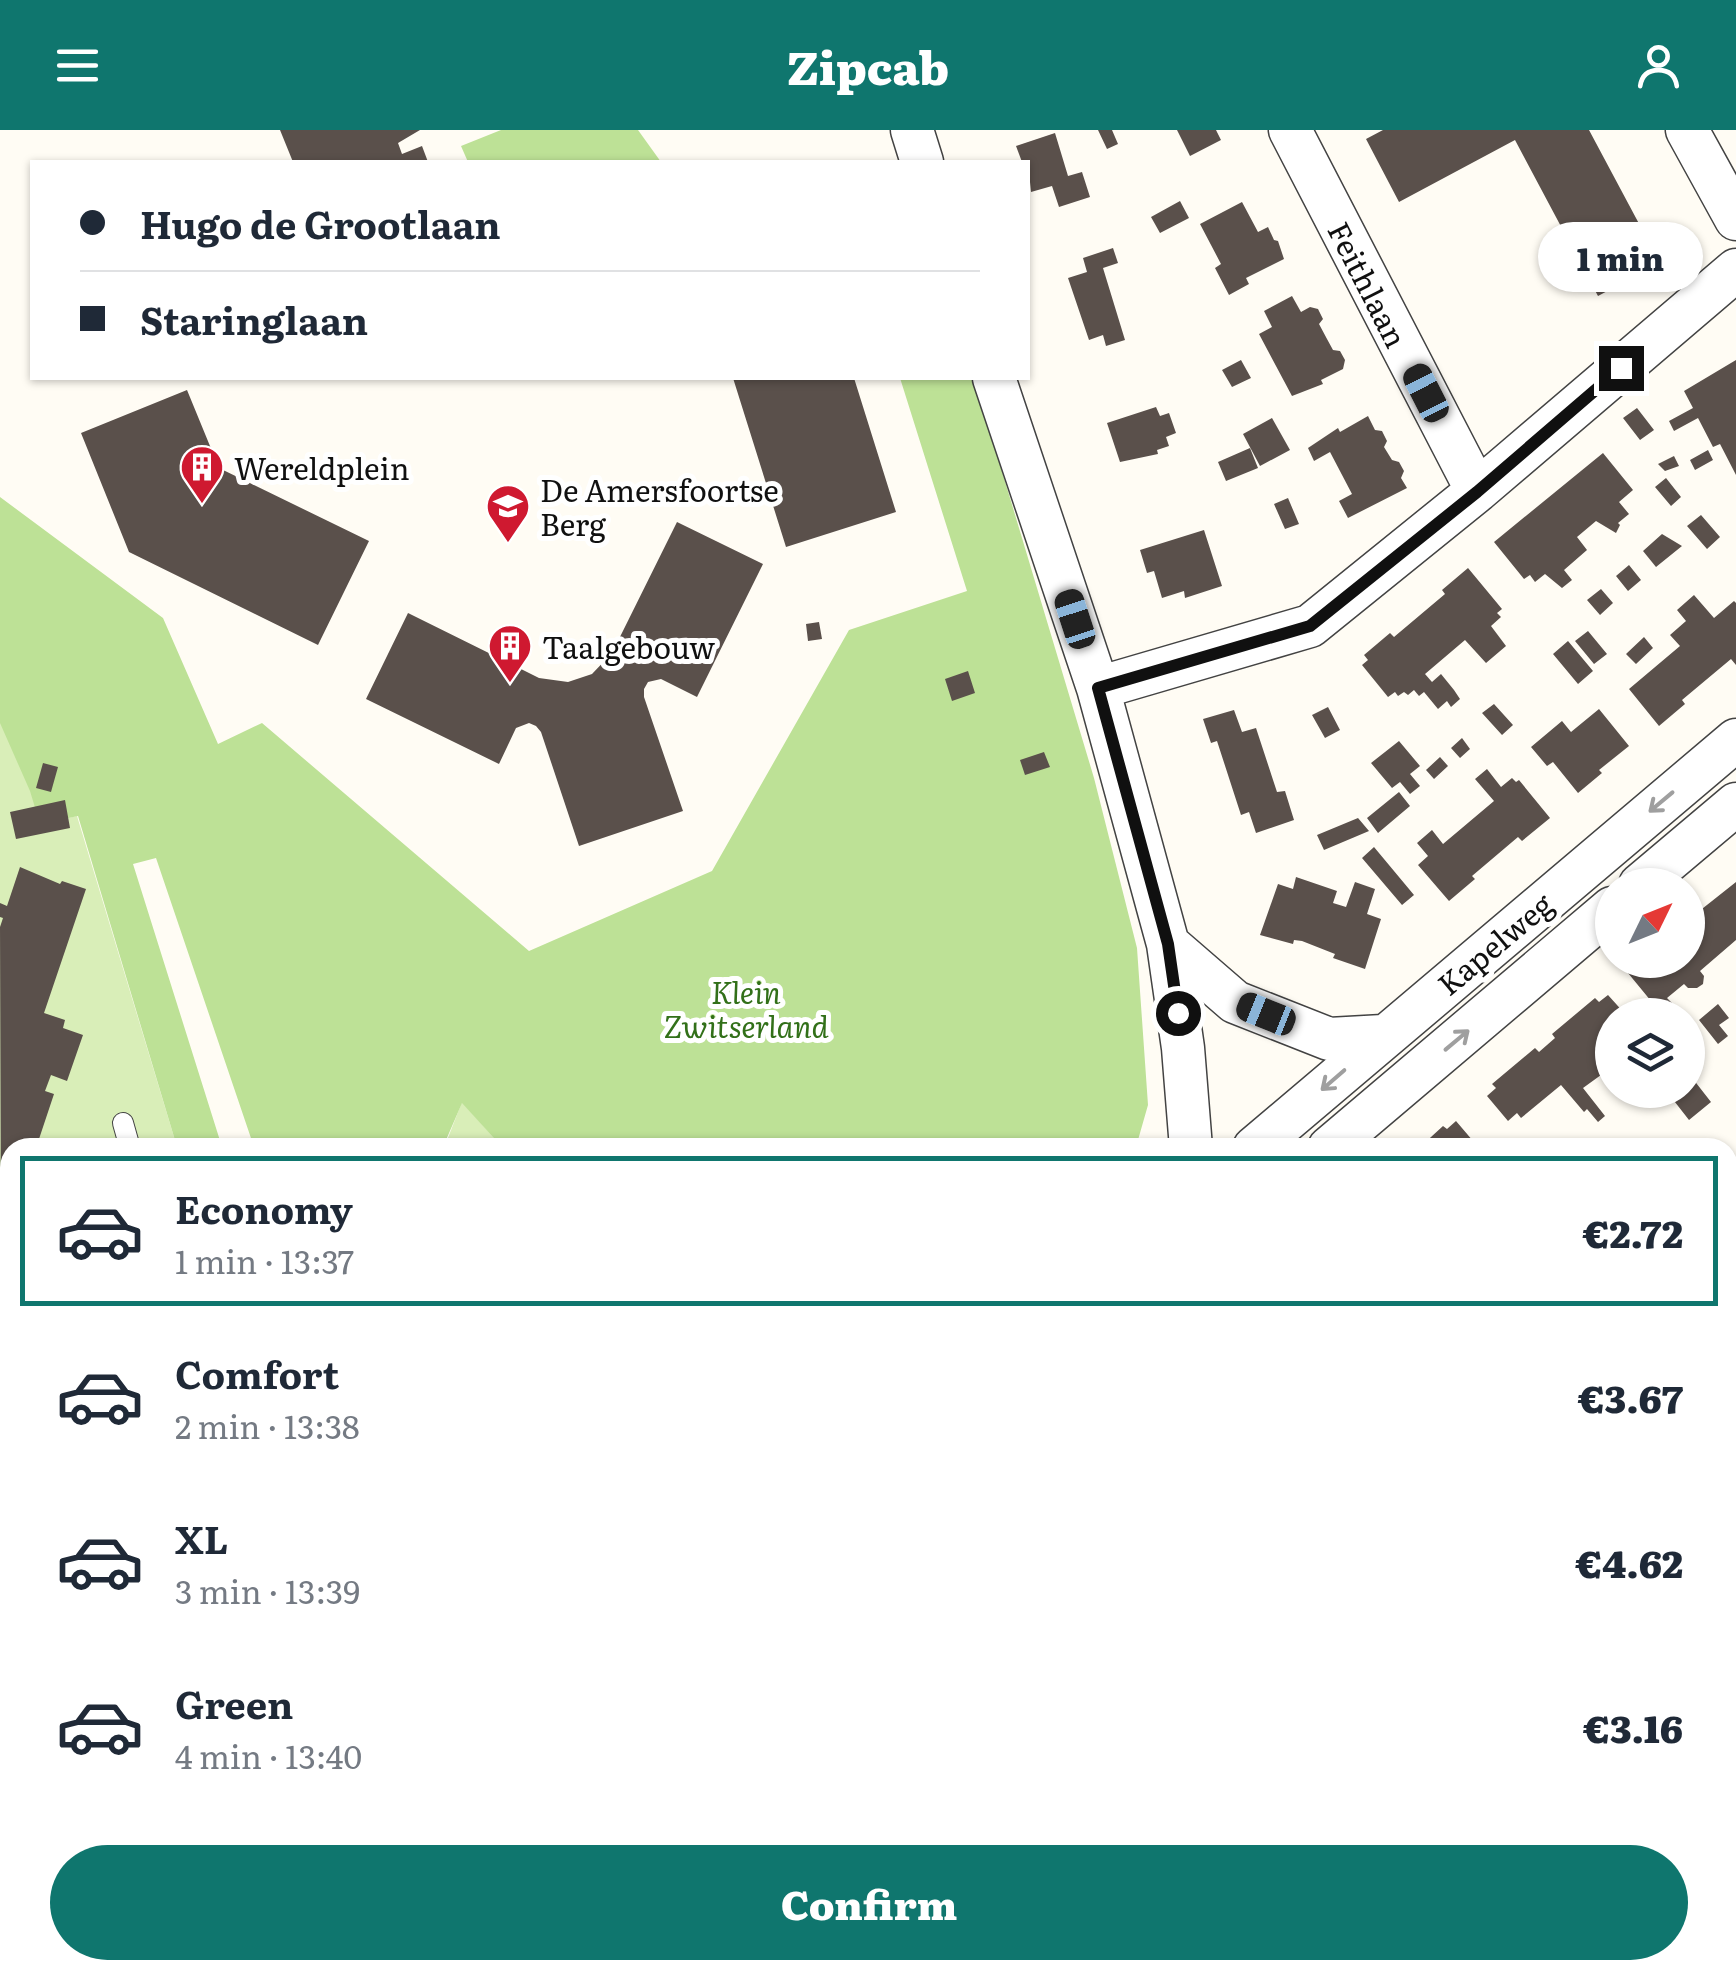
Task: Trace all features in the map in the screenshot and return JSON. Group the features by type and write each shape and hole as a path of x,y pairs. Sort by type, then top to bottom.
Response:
{"street":[{"name":"Feithlaan","path":"1290,130 1477,492"},
{"path":"1687,130 1736,220"},
{"path":"1098,688 1310,626 1477,492 1736,270"},
{"path":"995,380 1098,688 1168,944 1183,1048 1190,1138"},
{"name":"Kapelweg","path":"1266,1138 1736,740"},
{"path":"1660,868 1736,804"},
{"name":"Kapelweg","path":"1340,1138 1595,922"},
{"path":"1168,944 1234,1002 1329,1039 1383,1036"}],"lane":[{"path":"123,1123 127,1138"}],"green space":[{"path":"501,130 638,130 660,160 467,160 461,146"},
{"name":"Klein Zwitserland","path":"901,380 975,380 1094,778 1137,948 1148,1105 1139,1138 494,1138 462,1103 447,1138 251,1138 156,858 133,864 219,1138 174,1138 78,816 40,824 0,723 0,497 163,618 218,744 262,723 529,951 712,871 849,630 967,591"},
{"path":"0,678 41,824 77,816 174,1138 0,1138"},
{"path":"462,1102 494,1138 448,1138"}],"building":[{"path":"280,130 420,130 398,143 402,154 422,146 427,160 292,160"},
{"path":"1098,130 1112,130 1118,144 1107,149"},
{"path":"1177,130 1216,130 1221,140 1190,156"},
{"path":"1383,130 1589,130 1660,263 1598,296 1515,140 1399,202 1366,139"},
{"path":"1055,133 1068,176 1082,172 1090,197 1059,207 1052,186 1031,192 1030,160 1021,160 1016,146"},
{"path":"1180,201 1189,218 1160,233 1151,217"},
{"path":"1242,202 1258,232 1268,227 1284,259 1246,278 1249,284 1229,295 1215,268 1221,264 1200,224"},
{"path":"1113,248 1118,263 1103,268 1125,340 1106,346 1103,335 1089,340 1068,278 1087,272 1083,258"},
{"path":"1292,296 1301,312 1310,307 1318,309 1323,319 1319,324 1333,350 1340,351 1345,360 1343,369 1321,380 1323,384 1292,396 1259,334 1272,327 1264,311"},
{"path":"1241,360 1251,378 1232,387 1222,370"},
{"path":"1736,360 1736,475 1720,444 1713,447 1698,418 1674,431 1669,421 1693,408 1684,391"},
{"path":"734,380 855,380 896,512 786,547"},
{"name":"Wereldplein","path":"187,390 219,468 369,541 318,645 129,552 81,433"},
{"path":"1156,407 1160,416 1169,413 1176,433 1166,437 1169,446 1157,450 1158,454 1120,462 1107,423"},
{"path":"1637,408 1654,430 1640,440 1623,418"},
{"path":"1368,416 1375,430 1382,431 1387,441 1384,447 1392,460 1399,462 1404,471 1401,478 1407,488 1348,518 1339,501 1352,494 1330,452 1314,461 1308,448 1338,428 1340,432"},
{"path":"1272,418 1290,450 1260,466 1243,434"},
{"path":"1250,448 1258,468 1226,481 1218,462"},
{"path":"1708,450 1713,460 1695,470 1690,460"},
{"path":"1603,453 1633,490 1619,502 1629,514 1618,523 1616,533 1596,521 1577,537 1587,550 1564,570 1572,580 1562,588 1545,574 1535,582 1530,575 1524,579 1494,542"},
{"path":"1674,456 1679,466 1665,471 1658,464"},
{"path":"1666,478 1681,497 1671,506 1655,487"},
{"path":"1288,498 1299,524 1285,529 1274,504"},
{"path":"1701,515 1720,537 1707,549 1687,526"},
{"name":"Taalgebouw","path":"677,522 763,564 697,697 661,679 648,682 644,689 683,811 579,846 536,726 529,723 516,728 499,764 366,699 408,613 539,678 568,682 592,674 612,653"},
{"path":"1204,530 1222,586 1185,598 1184,591 1162,598 1154,571 1147,573 1140,550"},
{"path":"1662,534 1682,546 1656,567 1643,551"},
{"path":"1629,565 1641,580 1628,591 1616,576"},
{"path":"1468,568 1502,609 1497,613 1501,617 1491,626 1506,646 1486,663 1465,640 1425,674 1432,682 1441,674 1454,690 1460,699 1451,707 1447,701 1438,709 1424,692 1419,696 1414,690 1408,695 1404,692 1398,696 1395,692 1388,697 1362,665 1368,660 1364,655 1390,633 1394,637 1445,594 1442,590"},
{"path":"1601,589 1613,603 1600,615 1587,600"},
{"path":"1694,595 1714,618 1736,603 1736,665 1731,659 1682,700 1685,704 1659,726 1629,689 1680,646 1670,635 1686,621 1677,610"},
{"path":"819,622 822,639 808,641 806,624"},
{"path":"1588,631 1607,654 1594,664 1575,641"},
{"path":"1644,637 1653,648 1636,664 1626,654"},
{"path":"1568,641 1593,671 1578,684 1553,654"},
{"path":"968,671 975,693 952,701 945,679"},
{"path":"1494,704 1513,725 1502,735 1482,713"},
{"path":"1328,707 1340,730 1325,738 1312,715"},
{"path":"1599,709 1629,746 1578,793 1553,762 1547,766 1531,747 1562,721 1571,732"},
{"path":"1234,710 1242,732 1256,728 1277,792 1285,791 1294,820 1256,833 1249,812 1241,815 1217,741 1211,743 1203,719"},
{"path":"1462,738 1470,749 1460,758 1451,748"},
{"path":"1399,741 1420,766 1410,774 1420,786 1410,794 1400,782 1392,788 1371,763"},
{"path":"1044,752 1050,767 1025,775 1020,760"},
{"path":"1440,757 1448,766 1434,779 1426,770"},
{"path":"43,763 58,767 51,792 36,788"},
{"path":"1487,769 1501,787 1512,778 1519,780 1550,818 1522,841 1518,837 1449,901 1418,865 1428,856 1417,843 1432,830 1443,844 1494,801 1475,779"},
{"path":"1399,792 1410,806 1378,833 1367,818"},
{"path":"65,800 70,828 16,839 10,812"},
{"path":"1358,818 1369,831 1324,850 1317,835"},
{"path":"1374,847 1414,895 1402,905 1362,858"},
{"path":"20,867 60,884 62,881 86,889 44,1013 65,1020 63,1028 83,1035 67,1081 51,1075 45,1091 54,1094 39,1138 1,1138 0,903 7,906"},
{"path":"1296,877 1337,891 1333,903 1346,907 1355,882 1375,889 1367,914 1381,919 1365,969 1302,941 1294,940 1293,944 1260,935 1278,884 1293,889"},
{"path":"1736,882 1736,940 1705,967 1705,907"},
{"path":"1632,978 1704,978 1697,988 1684,984 1667,998 1649,998"},
{"path":"1595,998 1595,1079 1583,1088 1605,1116 1598,1122 1561,1085 1521,1118 1517,1113 1508,1121 1487,1096 1496,1088 1492,1084 1535,1048 1539,1052 1555,1038 1552,1034"},
{"path":"1718,1004 1729,1018 1719,1025 1728,1036 1718,1044 1705,1028 1705,1015"},
{"path":"1680,1108 1704,1108 1689,1120"},
{"path":"1456,1121 1470,1138 1430,1138 1443,1126 1447,1129"}],"place":[{"name":"Wereldplein","path":"202,505"},
{"name":"De Amersfoortse Berg","path":"508,544"},
{"name":"Taalgebouw","path":"510,684"}],"route":[{"path":"1178,1013 1168,944 1098,688 1310,626 1477,492 1621,368"}]}
